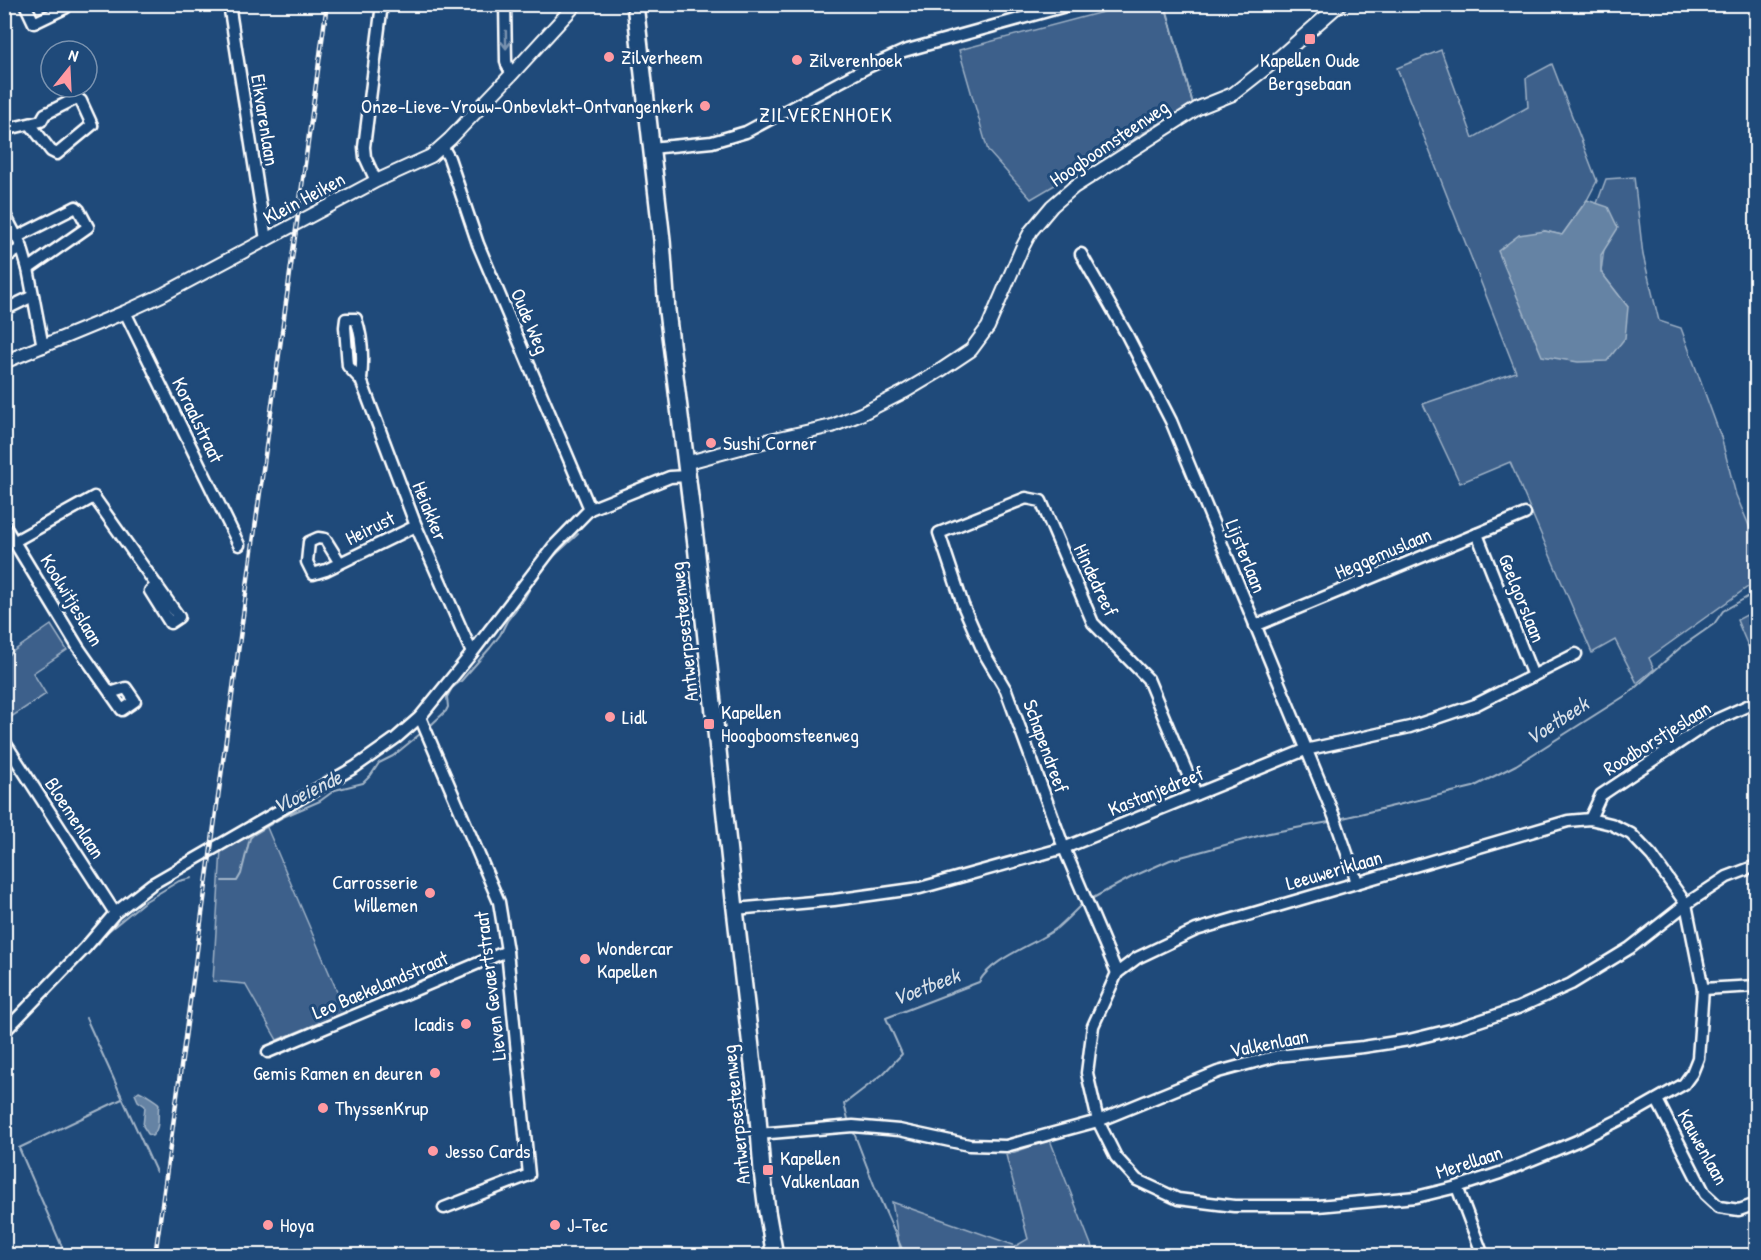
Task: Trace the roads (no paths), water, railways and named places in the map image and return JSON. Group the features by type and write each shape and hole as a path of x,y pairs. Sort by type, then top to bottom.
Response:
{"main road":[{"name":"Antwerpsesteenweg","path":"635,4 662,240 667,310 696,545 755,1080 758,1134 767,1211 776,1256"}],"street":[{"path":"25,4 34,23 65,8 64,4"},
{"name":"Eikvarenlaan","path":"229,4 266,240"},
{"path":"376,181 365,157 364,147 382,4"},
{"path":"505,4 506,61 513,74"},
{"name":"Klein Heiken","path":"4,362 162,295 376,181 431,156 513,74 576,4"},
{"path":"651,148 712,142 746,132 868,67 904,51 1073,4"},
{"name":"Hoogboomsteenweg","path":"686,469 770,440 832,426 881,404 971,350 988,327 1022,248 1039,220 1055,202 1074,187 1198,108 1233,94 1275,61 1335,6"},
{"path":"4,130 41,121 45,114 77,98 81,101 92,125 57,154 51,151 30,124"},
{"name":"Oude Weg","path":"442,146 449,158 478,244 590,508"},
{"path":"17,237 76,207 80,210 88,227 28,268"},
{"path":"4,213 22,248 28,268 43,347"},
{"path":"4,258 22,248"},
{"name":"Lijsterlaan","path":"1081,254 1127,335 1171,421 1334,816 1357,882"},
{"path":"4,310 33,296"},
{"name":"Koraalstraat","path":"125,312 239,545"},
{"name":"Heiakker","path":"361,380 363,363 359,326 356,319 346,319 348,366 361,380 416,526 472,653"},
{"path":"4,1032 86,948 115,914 152,884 355,767 396,738 420,717 553,547 590,508 686,469"},
{"path":"15,541 94,497 157,585"},
{"name":"Hindedreef","path":"939,533 1026,498 1041,501 1093,623 1148,679 1196,794"},
{"name":"Heggemuslaan","path":"1255,626 1525,514"},
{"name":"Koolwitjeslaan","path":"4,525 78,646 110,693"},
{"name":"Heirust","path":"340,563 416,526"},
{"name":"Schapendreef","path":"939,533 963,605 984,653 1006,690 1064,848 1117,973"},
{"name":"Geelgorslaan","path":"1477,534 1533,676"},
{"name":"Kastanjedreef","path":"735,909 834,900 920,888 1064,848 1305,750 1410,727 1475,705 1576,654"},
{"name":"Roodborstjeslaan","path":"1590,819 1601,795 1707,724 1756,702"},
{"name":"Lieven Gevaertstraat","path":"420,717 499,902 507,951 529,1175 444,1208"},
{"name":"Bloemenlaan","path":"4,741 115,914"},
{"name":"Leeuweriklaan","path":"1117,973 1137,958 1196,930 1568,821 1590,819 1611,824 1631,834 1652,856 1686,904"},
{"name":"Valkenlaan","path":"758,1134 853,1126 898,1130 969,1145 1006,1146 1098,1121 1218,1072 1277,1056 1409,1040 1458,1028 1518,1008 1571,984 1630,948 1686,904 1727,878 1756,866"},
{"name":"Merellaan","path":"1098,1121 1116,1157 1137,1180 1178,1199 1234,1206 1318,1206 1416,1197 1500,1173 1577,1141 1657,1100 1684,1084 1692,1073 1698,1058 1702,989 1686,904"},
{"name":"Leo Baekelandstraat","path":"268,1052 507,951"},
{"path":"1098,1121 1087,1073 1093,1026 1117,973"},
{"path":"1702,989 1756,986"},
{"name":"Kauwenlaan","path":"1657,1100 1705,1194 1719,1207 1739,1210 1756,1204"},
{"path":"1457,1187 1482,1253"}],"waterway":[{"path":"1165,4 1193,104"},
{"name":"Vloeiende","path":"535,582 551,559 578,534"},
{"name":"Vloeiende","path":"431,725 446,711 447,697 452,688 490,648 530,588"},
{"name":"Voetbeek","path":"1343,818 1473,787 1516,765 1628,694 1681,647 1714,624 1723,611 1756,592"},
{"name":"Vloeiende","path":"222,881 237,881 241,874 250,838 253,835 283,817 320,801 335,790 363,783 379,763 393,756 420,734"},
{"name":"Voetbeek","path":"1093,898 1170,860 1269,833 1329,822"},
{"name":"Vloeiende","path":"86,954 99,943 106,933 144,902 179,881 192,878"},
{"name":"Voetbeek","path":"848,1119 844,1104 883,1074 902,1054 886,1018 979,982 994,965 1057,928 1081,905"},
{"path":"86,1018 156,1172"},
{"name":"Vloeiende","path":"4,1042 10,1033"},
{"path":"66,1256 19,1148 122,1099"},
{"name":"Voetbeek","path":"854,1133 905,1256"},
{"path":"1156,1256 1157,1252 1167,1256"},
{"path":"1751,1256 1756,1253"}],"railway":[{"path":"155,1256 327,4"}],"place":[{"name":"Kapellen Oude Bergsebaan","path":"1310,39"},
{"name":"Zilverheem","path":"609,57"},
{"name":"Zilverenhoek","path":"797,60"},
{"name":"Onze-Lieve-Vrouw-Onbevlekt-Ontvangenkerk","path":"705,106"},
{"name":"Sushi Corner","path":"711,443"},
{"name":"Lidl","path":"610,717"},
{"name":"Kapellen Hoogboomsteenweg","path":"709,724"},
{"name":"Carrosserie Willemen","path":"430,893"},
{"name":"Wondercar Kapellen","path":"585,959"},
{"name":"Icadis","path":"466,1024"},
{"name":"Gemis Ramen en deuren","path":"435,1073"},
{"name":"ThyssenKrup","path":"323,1108"},
{"name":"Jesso Cards","path":"433,1151"},
{"name":"Kapellen Valkenlaan","path":"768,1170"},
{"name":"Hoya","path":"268,1225"},
{"name":"J-Tec","path":"555,1225"}],"district":[{"name":"ZILVERENHOEK","path":"826,115"}]}
